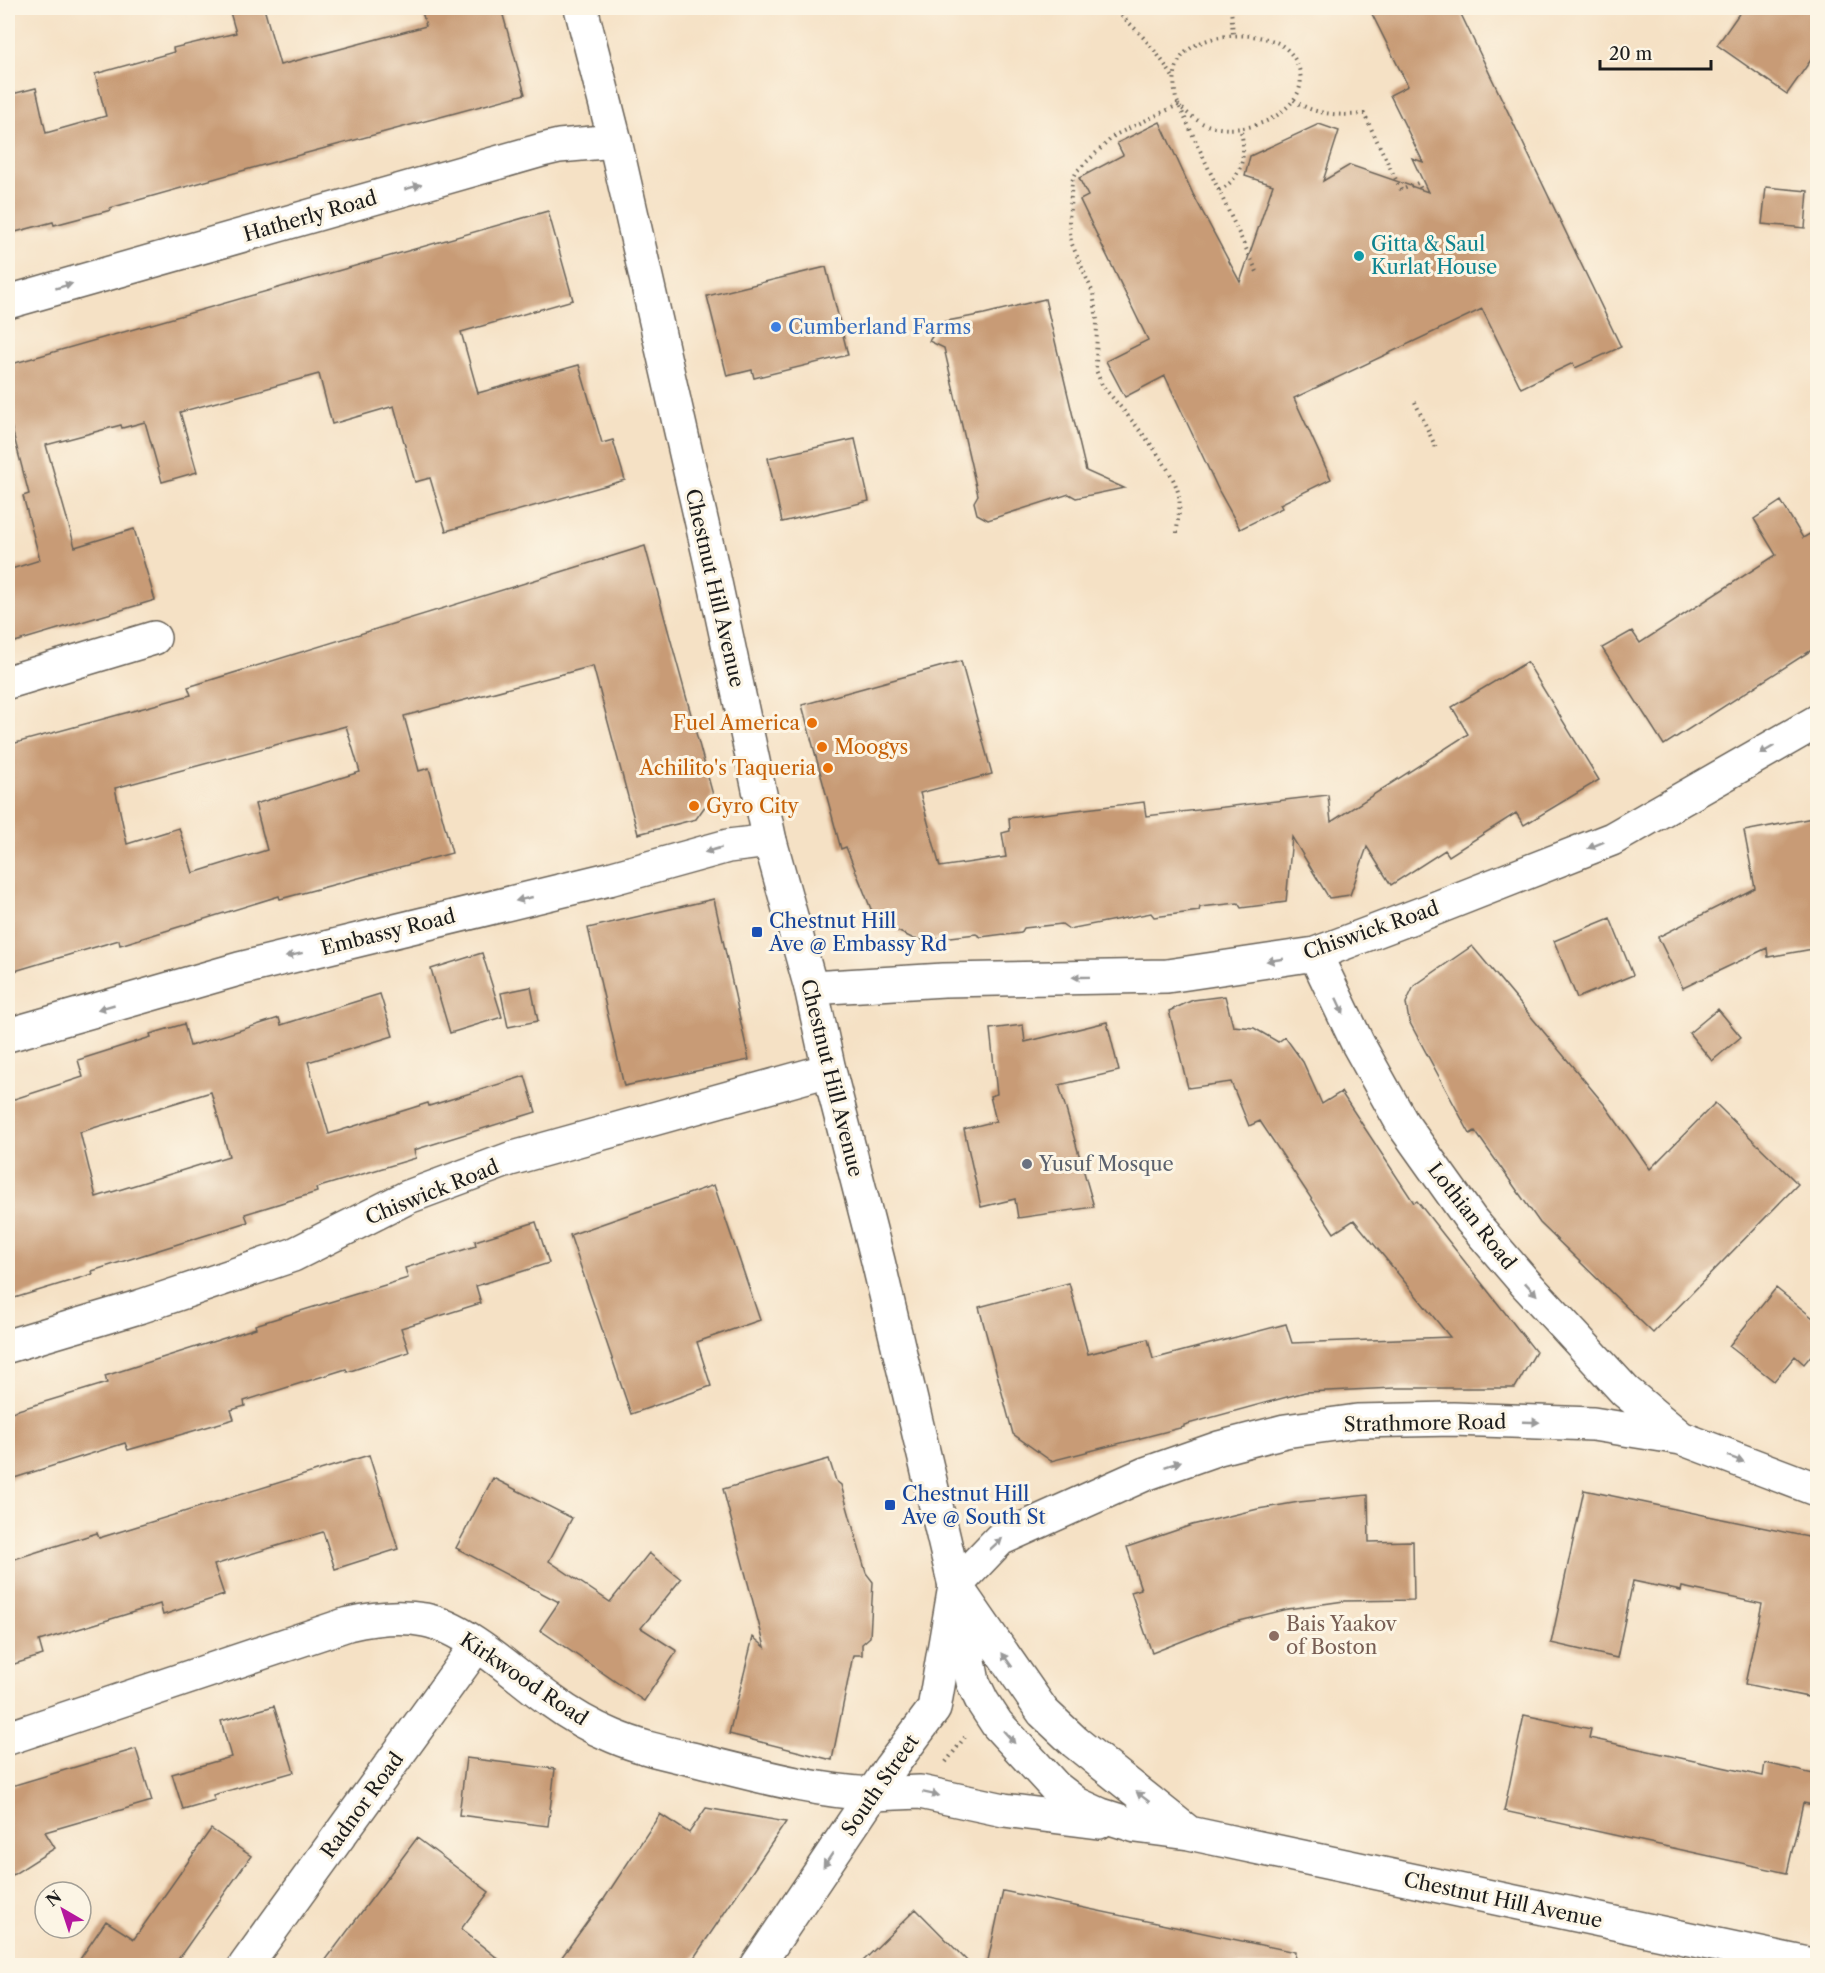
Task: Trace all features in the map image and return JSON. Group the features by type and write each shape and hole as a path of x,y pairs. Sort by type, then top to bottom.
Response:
{"street":[{"name":"Chestnut Hill Avenue","path":"581,8 615,141 710,559 770,841 811,988 829,1070 878,1261 956,1586 974,1682 982,1701 997,1724 1033,1766 1069,1798 1101,1815 1136,1826 1189,1833 1817,1965"},
{"name":"Hatherly Road","path":"8,302 542,150 559,146 615,141"},
{"path":"8,682 154,638"},
{"name":"Chiswick Road","path":"811,988 944,980 1167,976 1315,954 1612,839 1818,721"},
{"name":"Embassy Road","path":"8,1035 239,969 609,879 728,846 770,841"},
{"name":"Lothian Road","path":"1315,954 1358,1044 1402,1123 1470,1220 1625,1391 1682,1438"},
{"name":"Chiswick Road","path":"8,1346 141,1306 293,1255 408,1197 510,1159 829,1070"},
{"name":"Strathmore Road","path":"956,1586 1000,1539 1146,1474 1219,1448 1285,1431 1357,1421 1453,1419 1593,1424 1682,1438 1818,1490"},
{"name":"Chestnut Hill Avenue","path":"956,1586 1043,1712 1075,1742 1189,1833"},
{"name":"South Street","path":"757,1965 890,1768 934,1709 956,1586"},
{"name":"Kirkwood Road","path":"8,1738 348,1624 374,1618 400,1617 426,1620 450,1629 477,1645 551,1701 583,1722 645,1748 834,1792 873,1794 920,1792 1004,1810 1136,1826"},
{"name":"Radnor Road","path":"245,1965 477,1645"}],"path":[{"path":"1112,8 1138,31 1157,53 1174,80"},
{"path":"1232,8 1233,35"},
{"path":"1178,105 1189,115 1211,126 1240,128 1265,123 1280,114 1294,100 1301,84 1300,70 1290,52 1280,44 1270,40 1233,35 1210,39 1191,48 1179,60 1174,80 1178,105 1257,273"},
{"path":"1294,100 1322,112 1364,114 1401,190 1418,183 1422,191"},
{"path":"1177,533 1180,500 1174,482 1151,446 1102,385 1097,375 1097,320 1093,293 1073,249 1069,221 1072,181 1077,171 1115,135 1178,105"},
{"path":"1219,190 1236,177 1240,167 1244,151 1240,128"},
{"path":"1415,402 1437,450"},
{"path":"943,1766 972,1729"}],"building":[{"path":"248,8 264,8 280,65 426,26 421,8 501,8 525,94 281,160 110,208 111,210 8,234 8,95 36,88 46,133 106,116 95,74 174,52 173,48 236,33 230,12"},
{"path":"1369,8 1458,8 1621,347 1575,368 1573,363 1521,388 1482,309 1294,398 1331,479 1280,504 1282,508 1240,529 1219,491 1165,376 1125,397 1106,361 1148,340 1080,200 1088,196 1079,178 1123,155 1117,143 1160,122 1193,194 1240,282 1273,185 1245,176 1250,156 1319,124 1339,131 1323,181 1350,165 1428,192 1412,158 1423,162 1390,95 1408,86"},
{"path":"1743,8 1818,8 1818,50 1787,94 1717,45"},
{"path":"1766,187 1808,191 1805,228 1762,224"},
{"path":"548,211 573,300 461,332 478,393 579,365 602,443 613,440 625,480 446,531 430,478 415,482 394,406 332,424 319,374 180,412 197,472 162,482 145,422 122,428 121,425 46,445 75,547 134,529 155,600 8,644 8,570 40,560 23,496 29,494 8,414 8,365"},
{"path":"826,267 848,355 754,378 752,370 727,376 707,296"},
{"path":"1045,299 1086,471 1124,488 1076,498 1069,494 988,520 977,514 974,502 978,495 944,348 929,341 942,322"},
{"path":"855,439 869,501 782,522 768,458"},
{"path":"1781,501 1803,538 1818,529 1818,646 1664,745 1602,648 1632,631 1640,643 1776,555 1754,519"},
{"path":"645,546 713,795 696,819 638,834 593,666 404,716 419,771 429,768 452,853 280,899 279,896 120,945 119,940 8,973 8,745 191,695 188,687","holes":["346,726 360,772 255,804 267,850 193,873 179,828 127,844 115,788"]},
{"path":"961,661 992,774 920,793 940,867 1006,857 1002,833 1010,831 1009,818 1144,802 1146,816 1328,795 1331,822 1468,734 1452,707 1527,662 1599,780 1524,825 1516,813 1449,856 1445,850 1391,885 1367,847 1350,895 1329,898 1292,837 1286,902 1241,908 1238,903 1200,907 1199,911 1154,917 1151,913 1069,929 1062,924 1024,928 1021,933 1005,935 981,937 976,934 925,940 914,939 891,928 871,909 846,847 841,849 802,705"},
{"path":"1818,817 1818,948 1768,957 1767,948 1683,988 1658,937 1755,888 1744,831"},
{"path":"714,899 749,1060 624,1086 588,928"},
{"path":"1610,918 1633,975 1577,998 1554,941"},
{"path":"1472,946 1604,1104 1650,1169 1715,1103 1798,1184 1653,1333 1540,1223 1475,1131 1470,1134 1409,1021 1406,1003 1414,986"},
{"path":"482,953 502,1017 450,1033 431,969"},
{"path":"531,987 538,1021 508,1027 501,993"},
{"path":"380,994 393,1036 308,1062 329,1134 525,1076 536,1112 414,1150 416,1158 316,1188 317,1192 245,1214 248,1222 8,1300 8,1101 83,1077 78,1060 184,1024 190,1046 279,1018 281,1025","holes":["211,1092 229,1156 96,1197 80,1132"]},
{"path":"1225,996 1233,1026 1254,1028 1278,1042 1285,1037 1303,1062 1322,1104 1341,1092 1414,1203 1417,1201 1536,1352 1515,1388 1395,1388 1305,1392 1184,1425 1184,1427 1051,1461 1013,1434 979,1307 1069,1283 1088,1354 1148,1339 1153,1359 1286,1324 1292,1343 1450,1337 1354,1220 1334,1233 1260,1121 1249,1126 1231,1082 1188,1088 1169,1011 1193,1000"},
{"path":"1718,1009 1741,1037 1712,1061 1689,1033"},
{"name":"Yusuf Mosque","path":"1107,1022 1119,1071 1059,1085 1094,1207 1018,1218 1015,1199 981,1207 964,1129 996,1121 990,1096 997,1094 990,1029 1023,1025 1025,1042"},
{"path":"714,1185 760,1320 697,1342 711,1386 631,1414 570,1235"},
{"path":"536,1222 549,1263 476,1286 481,1303 401,1328 409,1352 244,1401 245,1406 231,1410 234,1419 128,1450 125,1443 8,1480 8,1413 107,1383 105,1376 256,1328 255,1325 408,1278 405,1268 476,1246 475,1241"},
{"path":"1776,1288 1818,1322 1818,1347 1804,1364 1795,1356 1774,1381 1729,1346"},
{"path":"369,1455 398,1549 335,1569 323,1532 214,1565 224,1595 163,1615 160,1604 39,1641 43,1655 8,1666 8,1561 97,1533 99,1538"},
{"path":"829,1459 836,1481 841,1485 866,1573 873,1582 870,1637 862,1644 862,1655 853,1655 832,1760 729,1734 753,1637 765,1647 723,1489"},
{"path":"493,1478 572,1518 549,1561 610,1602 649,1553 681,1579 641,1628 677,1651 644,1701 540,1630 559,1602 456,1548"},
{"path":"1584,1490 1818,1539 1818,1655 1808,1697 1745,1684 1762,1604 1682,1587 1681,1591 1633,1581 1617,1658 1551,1643"},
{"path":"1368,1495 1369,1542 1413,1541 1414,1600 1344,1601 1288,1609 1223,1625 1152,1653 1131,1592 1141,1589 1127,1547 1192,1525 1258,1509"},
{"path":"274,1706 294,1772 213,1795 215,1800 183,1809 172,1774 231,1757 221,1721"},
{"path":"1524,1715 1591,1729 1589,1738 1763,1776 1765,1763 1818,1775 1818,1806 1803,1803 1787,1873 1504,1811"},
{"path":"136,1749 152,1801 45,1832 55,1848 8,1878 8,1787"},
{"path":"466,1758 555,1769 548,1826 459,1815"},
{"path":"706,1808 786,1822 689,1965 556,1965 604,1899 660,1814 689,1833"},
{"path":"211,1829 251,1856 174,1965 76,1965 106,1921 134,1939"},
{"path":"417,1838 489,1892 461,1929 506,1965 322,1965"},
{"path":"1003,1891 1295,1952 1294,1965 987,1965"},
{"path":"916,1909 971,1965 859,1965"}],"place":[{"name":"Gitta & Saul Kurlat House","path":"1359,256"},
{"name":"Cumberland Farms","path":"776,327"},
{"name":"Fuel America","path":"812,723"},
{"name":"Moogys","path":"822,747"},
{"name":"Achilito's Taqueria","path":"828,768"},
{"name":"Gyro City","path":"694,806"},
{"name":"Chestnut Hill Ave @ Embassy Rd","path":"757,932"},
{"name":"Yusuf Mosque","path":"1027,1164"},
{"name":"Chestnut Hill Ave @ South St","path":"890,1505"},
{"name":"Bais Yaakov of Boston","path":"1274,1636"}]}
